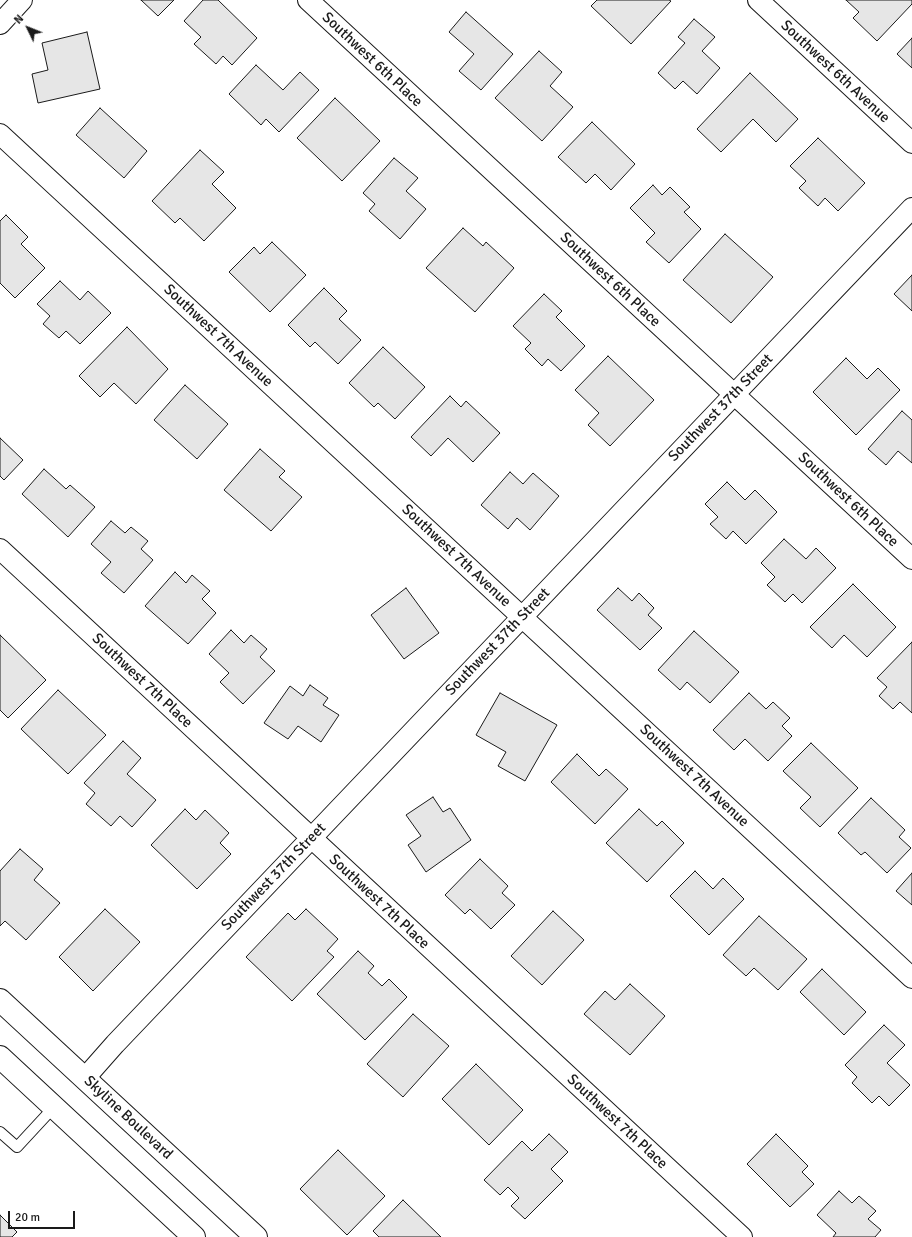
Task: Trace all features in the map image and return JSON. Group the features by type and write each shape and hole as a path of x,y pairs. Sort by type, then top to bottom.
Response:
{"street":[{"path":"0,24 22,0"},
{"name":"Southwest 6th Place","path":"308,0 912,560"},
{"name":"Southwest 6th Avenue","path":"758,0 912,143"},
{"name":"Southwest 7th Avenue","path":"0,134 912,978"},
{"name":"Southwest 37th Street","path":"85,1078 115,1044 912,208"},
{"name":"Southwest 7th Place","path":"0,549 742,1237"},
{"name":"Skyline Boulevard","path":"0,1000 256,1237"},
{"path":"0,1057 194,1237"}],"lane":[{"path":"0,1132 17,1147 54,1107"}],"building":[{"path":"141,0 174,0 158,16"},
{"path":"203,0 218,0 257,38 232,65 223,56 216,64 194,44 201,37 184,21"},
{"path":"597,0 671,1 631,44 591,6"},
{"path":"846,0 912,0 912,4 877,41 853,18 859,12"},
{"path":"466,12 513,54 481,90 459,71 474,54 449,32"},
{"path":"694,19 715,37 702,51 720,68 697,94 683,81 675,89 658,73 685,43 678,37"},
{"path":"87,32 100,89 38,103 32,74 48,70 42,43"},
{"path":"912,38 912,68 897,54"},
{"path":"539,51 562,72 550,86 573,107 542,141 495,98"},
{"path":"256,65 283,90 300,72 319,90 279,132 266,119 261,125 229,94"},
{"path":"750,73 798,119 776,142 753,119 721,152 697,129"},
{"path":"335,98 380,141 342,181 297,138"},
{"path":"100,108 147,151 124,178 76,135"},
{"path":"592,122 635,164 611,190 595,174 586,183 558,157"},
{"path":"818,138 865,183 838,211 825,198 818,206 799,188 806,181 790,166"},
{"path":"200,150 224,172 212,184 236,208 204,241 180,218 175,223 152,201"},
{"path":"394,158 418,178 406,191 426,209 400,239 369,211 375,204 363,193"},
{"path":"653,185 662,195 670,187 690,207 684,212 701,229 669,263 646,242 655,233 630,208"},
{"path":"6,215 28,237 21,244 45,268 15,298 0,283 0,221"},
{"path":"463,228 483,246 486,242 514,268 475,312 426,268"},
{"path":"725,234 773,277 731,323 683,280"},
{"path":"272,242 306,275 270,312 229,272 254,247 260,254"},
{"path":"912,275 912,311 894,294"},
{"path":"60,281 80,300 88,291 111,313 80,344 66,331 59,338 43,324 50,316 37,304"},
{"path":"324,288 347,311 339,319 361,340 338,364 315,342 310,347 288,325"},
{"path":"544,294 562,311 556,317 585,346 561,371 548,359 542,366 525,349 531,343 513,326"},
{"path":"127,327 168,369 136,404 114,383 100,397 79,376"},
{"path":"383,347 425,387 395,419 378,403 374,407 349,383"},
{"path":"608,356 654,400 610,446 588,425 599,413 575,390"},
{"path":"846,358 867,379 878,368 900,390 856,435 813,392"},
{"path":"185,385 228,424 197,459 154,420"},
{"path":"450,396 461,407 466,401 500,433 473,462 448,438 431,456 411,437"},
{"path":"902,411 912,420 912,463 898,451 886,465 868,449"},
{"path":"0,438 23,460 4,480 0,476"},
{"path":"260,449 285,471 279,477 302,497 271,531 224,490"},
{"path":"44,469 66,489 70,485 95,507 68,537 22,494"},
{"path":"510,472 523,484 533,473 559,496 530,530 517,518 508,529 481,505"},
{"path":"727,482 745,500 755,490 777,512 746,544 733,531 726,539 710,524 718,517 705,504"},
{"path":"111,521 125,533 131,527 148,541 141,549 153,560 124,593 101,573 111,562 91,544"},
{"path":"784,539 806,559 816,548 836,568 802,603 793,594 785,602 767,585 775,577 761,563"},
{"path":"175,572 186,583 192,575 210,591 202,599 216,613 188,644 145,606"},
{"path":"853,584 896,627 867,657 844,635 832,648 810,627"},
{"path":"406,588 439,633 404,659 371,615"},
{"path":"618,588 632,601 639,593 654,608 648,615 662,628 640,650 597,610"},
{"path":"231,630 244,643 251,635 267,649 260,657 275,671 243,704 220,682 229,673 209,654"},
{"path":"694,631 739,672 710,703 687,682 680,690 658,670"},
{"path":"0,635 46,680 8,718 0,710"},
{"path":"912,642 912,713 900,702 893,709 879,696 887,687 877,678"},
{"path":"310,685 328,698 323,705 339,715 321,742 298,726 288,739 264,723 290,686 303,696"},
{"path":"58,690 106,735 68,774 21,729"},
{"path":"500,693 557,725 525,781 498,766 506,752 476,735"},
{"path":"749,693 766,709 773,702 790,718 782,726 792,736 768,761 745,739 734,750 713,730"},
{"path":"123,741 141,758 127,774 156,800 132,827 120,816 111,826 86,804 95,793 84,783"},
{"path":"811,743 858,788 820,827 800,808 811,797 783,771"},
{"path":"577,754 599,776 606,769 628,789 595,824 551,782"},
{"path":"433,797 443,812 450,808 471,840 426,872 408,845 421,836 406,815"},
{"path":"871,798 905,830 899,837 911,848 887,873 865,852 861,855 838,833"},
{"path":"185,809 196,820 205,810 229,833 220,843 231,854 197,889 151,845"},
{"path":"639,809 657,826 662,821 684,843 647,882 606,843"},
{"path":"20,849 43,869 34,880 60,903 26,940 5,921 0,926 0,871"},
{"path":"480,859 508,886 502,893 515,905 491,929 470,909 465,914 445,895"},
{"path":"695,871 713,889 723,878 744,899 709,935 670,896"},
{"path":"912,873 912,905 896,891"},
{"path":"105,909 140,942 93,991 59,957"},
{"path":"306,909 338,939 327,951 334,957 292,1001 246,957 288,913 295,920"},
{"path":"553,911 584,940 542,985 511,956"},
{"path":"759,916 807,959 778,990 754,968 746,976 723,955"},
{"path":"358,951 374,966 368,973 382,986 389,979 407,997 365,1040 317,994"},
{"path":"822,969 866,1012 844,1035 800,992"},
{"path":"630,984 665,1016 630,1055 584,1014 605,991 615,1000"},
{"path":"413,1014 449,1046 403,1097 367,1064"},
{"path":"884,1025 905,1045 887,1063 910,1085 889,1106 879,1096 872,1103 852,1083 857,1077 845,1065"},
{"path":"476,1064 523,1110 489,1145 442,1099"},
{"path":"549,1134 568,1152 551,1169 563,1181 525,1219 511,1206 519,1198 508,1187 500,1195 484,1180 522,1141 532,1151"},
{"path":"776,1134 808,1166 802,1172 814,1184 790,1207 747,1164"},
{"path":"338,1150 385,1196 347,1235 300,1189"},
{"path":"839,1191 852,1203 859,1196 876,1211 868,1219 881,1230 875,1237 833,1237 836,1233 817,1215"},
{"path":"403,1200 441,1237 379,1237 373,1231"},
{"path":"0,1215 17,1232 12,1237 0,1237"}]}
